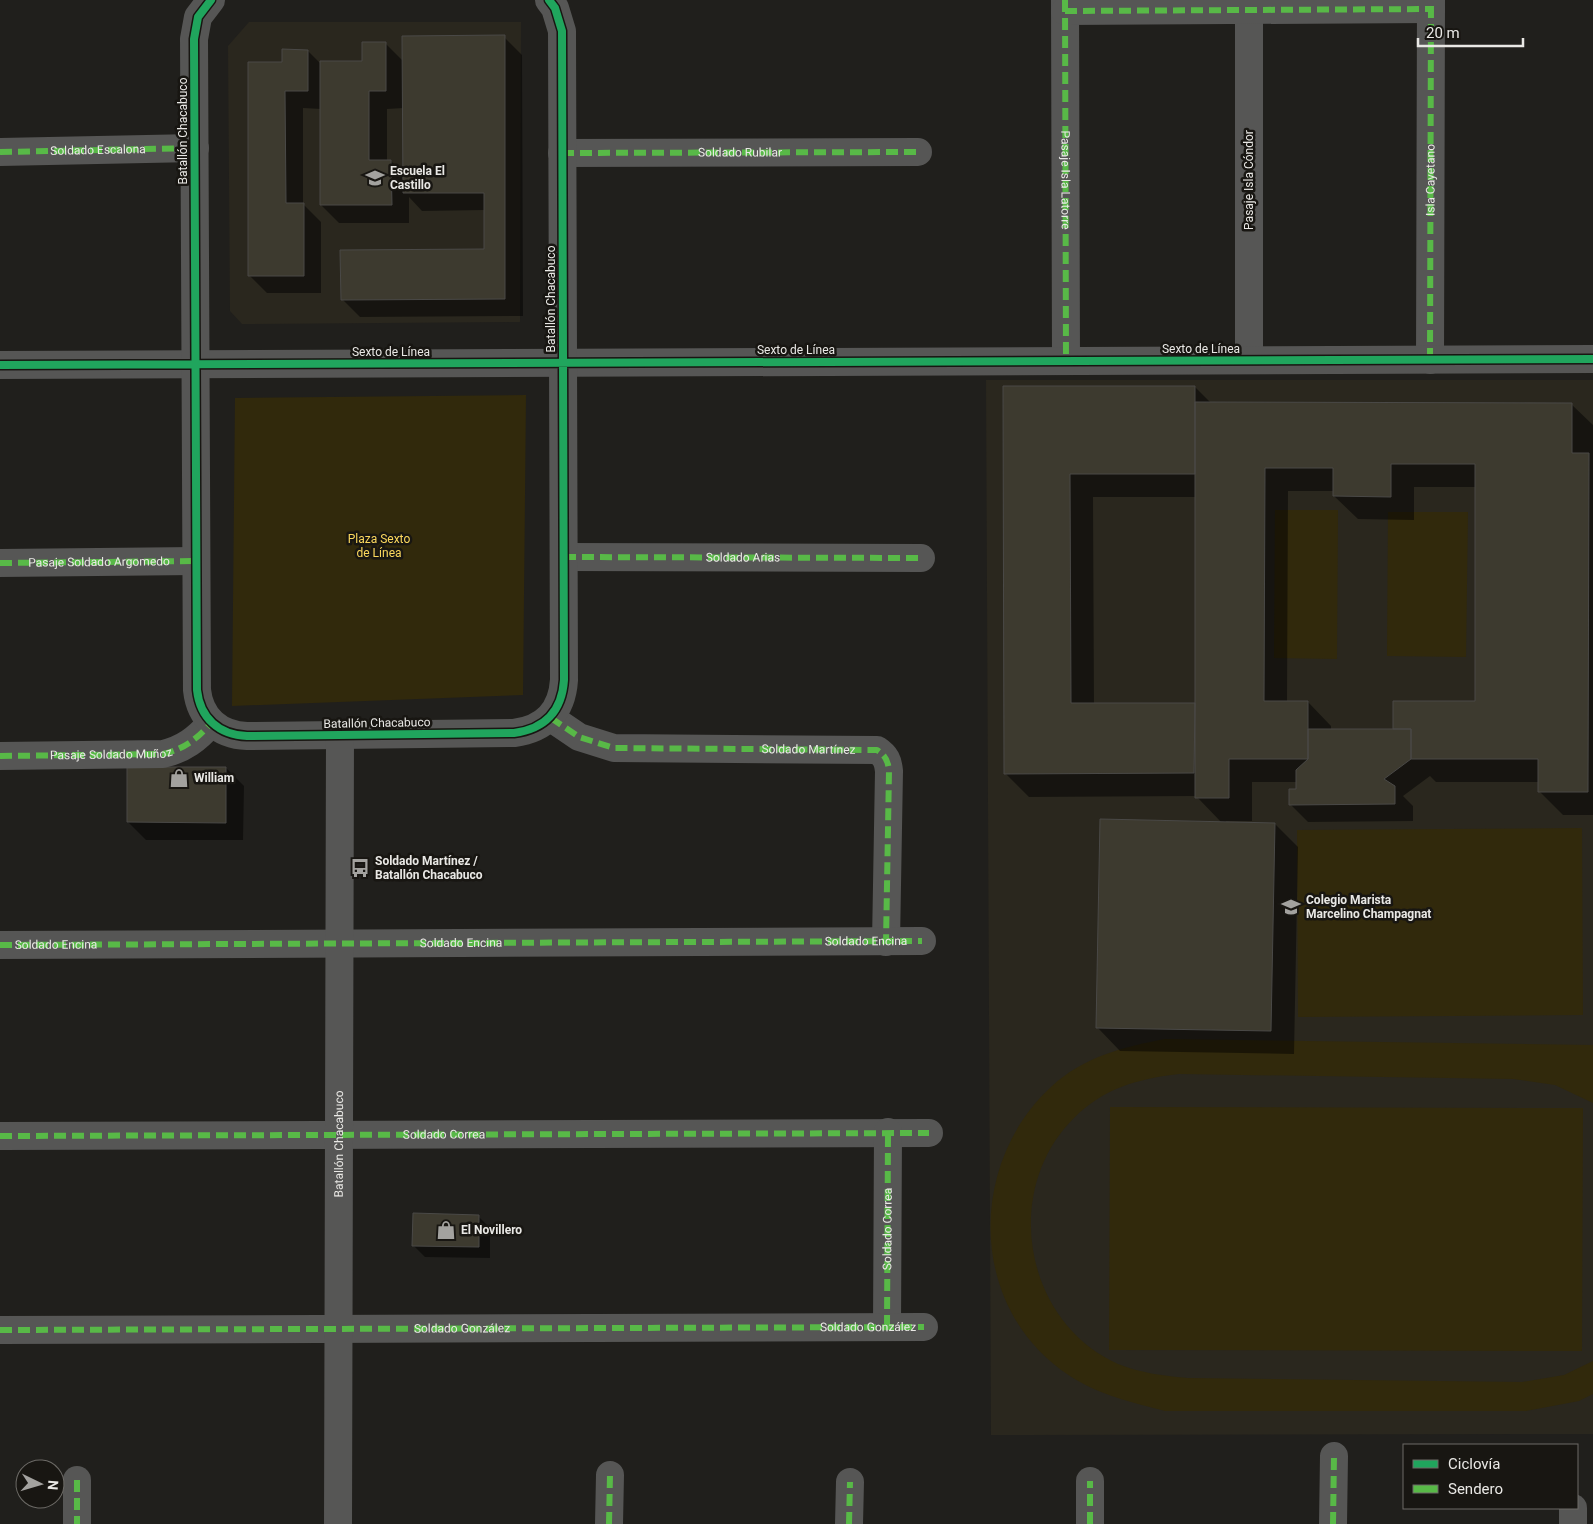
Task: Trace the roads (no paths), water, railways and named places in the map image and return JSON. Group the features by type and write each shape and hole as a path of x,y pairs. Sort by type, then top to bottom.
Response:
{"street":[{"name":"Batallón Chacabuco","path":"212,0 198,17 194,28 197,690 199,702 211,723 234,736 514,733 540,726 550,718 558,707 564,687 562,31 560,19 550,0"},
{"path":"1065,5 1430,5"},
{"name":"Pasaje Isla Latorre","path":"1065,5 1066,361"},
{"name":"Pasaje Isla Cóndor","path":"1249,5 1249,360"},
{"name":"Isla Cayetano","path":"1430,5 1430,360"},
{"name":"Soldado Escalona","path":"0,152 194,148"},
{"name":"Soldado Rubilar","path":"562,153 918,152"},
{"name":"Sexto de Línea","path":"0,365 1593,359"},
{"name":"Soldado Arias","path":"564,557 921,558"},
{"name":"Pasaje Soldado Argomedo","path":"0,563 196,561"},
{"name":"Soldado Martínez","path":"550,718 579,737 614,748 877,750 884,754 888,762 889,771 886,942"},
{"name":"Pasaje Soldado Muñoz","path":"0,756 162,754 186,746 200,736 211,723"},
{"name":"Batallón Chacabuco","path":"338,1524 340,735"},
{"name":"Soldado Encina","path":"0,945 922,941"},
{"name":"Soldado Correa","path":"887,1327 888,1132"},
{"name":"Soldado Correa","path":"0,1136 929,1132"},
{"name":"Soldado González","path":"0,1330 924,1327"},
{"path":"1333,1524 1334,1456"},
{"path":"609,1524 610,1475"},
{"path":"78,1480 78,1524"},
{"path":"1090,1481 1090,1524"},
{"path":"849,1524 850,1482"},
{"path":"1573,1509 1573,1524"}],"place":[{"name":"Escuela El Castillo","path":"375,178"},
{"name":"William","path":"179,778"},
{"name":"Soldado Martínez / Batallón Chacabuco","path":"360,868"},
{"name":"Colegio Marista Marcelino Champagnat","path":"1291,907"},
{"name":"El Novillero","path":"446,1230"}],"park label":[{"name":"Plaza Sexto de Línea","path":"379,546"}]}
